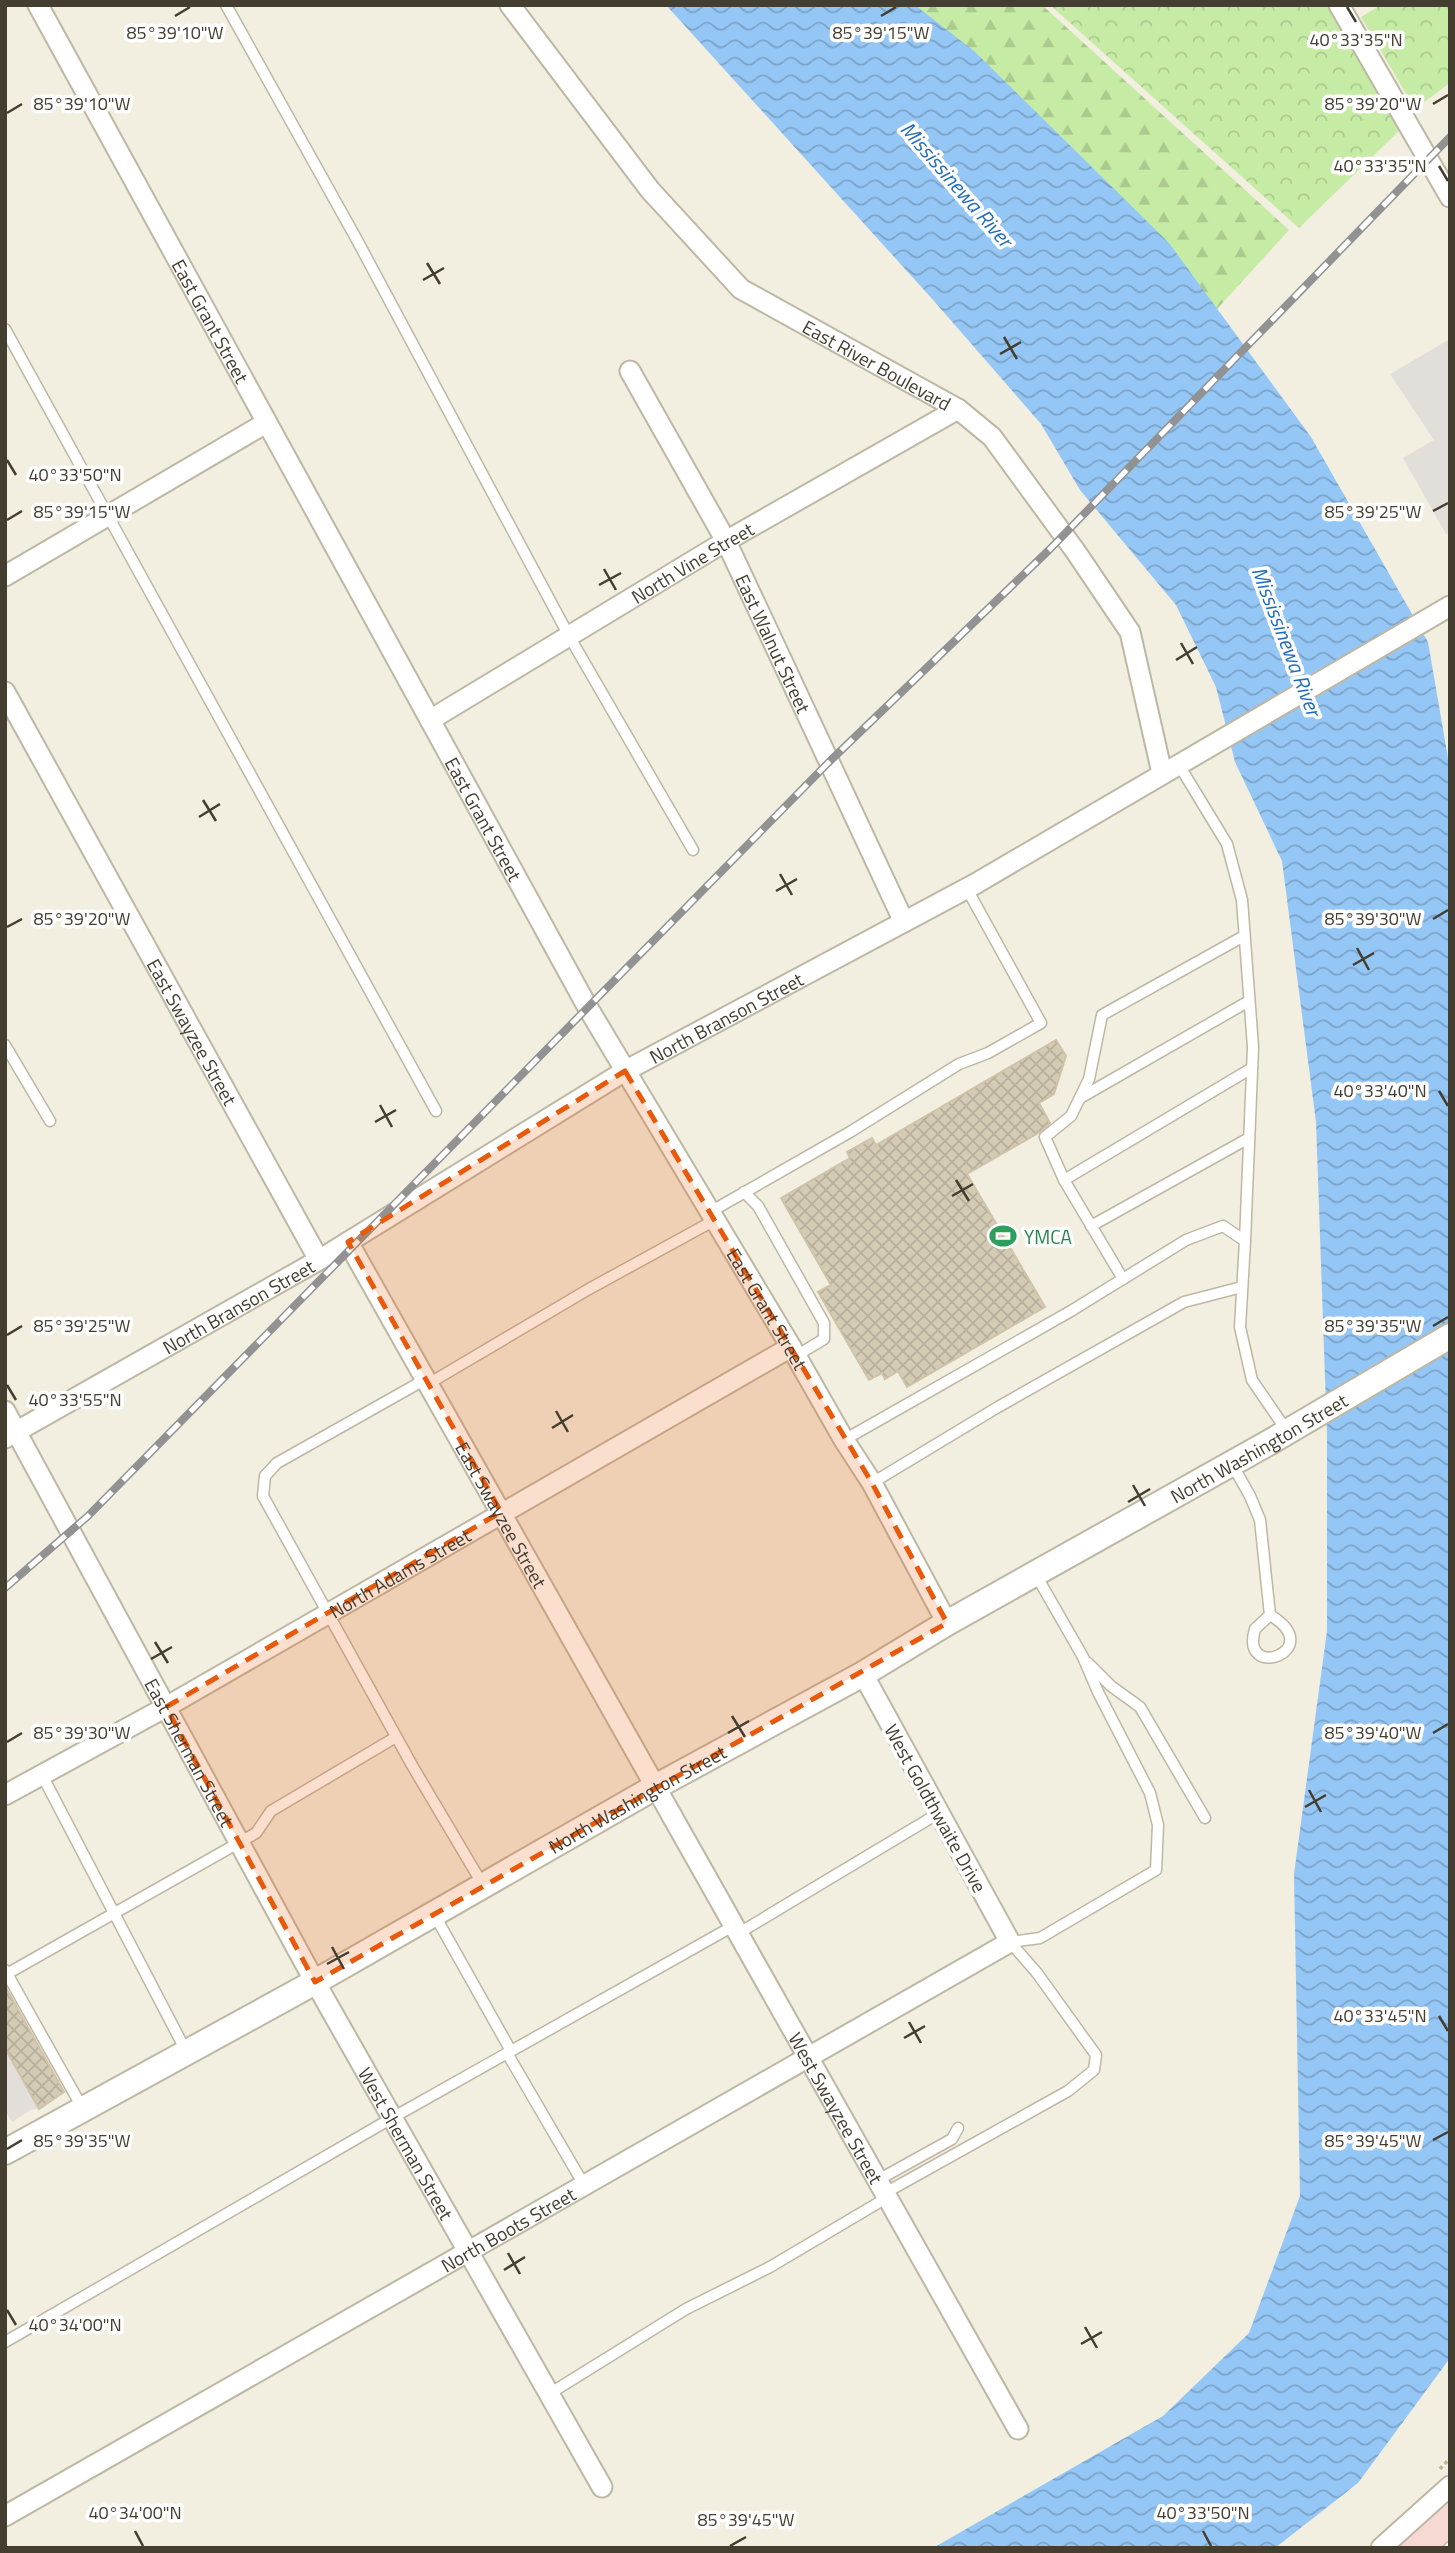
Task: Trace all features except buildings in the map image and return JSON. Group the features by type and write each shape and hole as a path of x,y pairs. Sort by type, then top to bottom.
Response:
{"street":[{"name":"East Grant Street","path":"38,5 588,1008 872,1483 947,1623"},
{"name":"East River Boulevard","path":"510,5 650,190 741,289 958,409 992,437 1130,632 1178,765"},
{"path":"1344,7 1450,197"},
{"name":"East Walnut Street","path":"630,371 726,541 904,922"},
{"name":"North Vine Street","path":"430,720 726,541 958,409"},
{"path":"5,576 266,423"},
{"name":"North Branson Street","path":"11,1435 319,1260 625,1071 967,888 1450,606"},
{"name":"East Swayzee Street","path":"5,692 319,1260"},
{"name":"East Swayzee Street","path":"348,1242 657,1786"},
{"name":"North Washington Street","path":"5,2152 315,1982 657,1786 863,1674 947,1623 1450,1336"},
{"name":"North Adams Street","path":"5,1796 166,1707 501,1513 794,1352"},
{"name":"East Sherman Street","path":"5,1411 11,1435 166,1707 315,1982"},
{"name":"West Goldthwaite Drive","path":"863,1674 1010,1942"},
{"name":"West Swayzee Street","path":"657,1786 1018,2429"},
{"name":"North Boots Street","path":"5,2516 1010,1942"},
{"name":"West Sherman Street","path":"315,1982 602,2487"},
{"path":"1381,2548 1450,2486"}],"lane":[{"path":"226,5 363,252 569,636 693,850"},
{"path":"5,329 436,1111"},
{"path":"1178,765 1227,844 1242,900 1252,1068 1240,1327 1252,1380 1296,1426"},
{"path":"483,1885 396,1737 262,1496 265,1476 277,1463 427,1382 589,1289 712,1216 744,1192 850,1132 959,1065 988,1053 1041,1023 967,888"},
{"path":"1123,1279 1063,1180 1045,1137 1071,1116 1089,1079 1102,1015 1244,936"},
{"path":"1079,1098 1249,1001"},
{"path":"5,1045 50,1121"},
{"path":"1063,1180 1252,1068"},
{"path":"1091,1226 1249,1138"},
{"path":"744,1192 758,1206 824,1323 824,1339 794,1352"},
{"path":"844,1440 1186,1240 1223,1226 1245,1241"},
{"path":"872,1483 998,1406 1184,1302 1242,1287"},
{"path":"1231,1463 1250,1496 1259,1520 1270,1615"},
{"path":"1010,1942 1040,1938 1156,1870 1158,1825 1150,1793 1083,1657 1035,1573"},
{"path":"1270,1615 1284,1623 1290,1633 1290,1643 1277,1658 1267,1659 1259,1655 1253,1646 1253,1637 1255,1629 1270,1615"},
{"path":"1083,1657 1111,1686 1140,1707 1205,1818"},
{"path":"83,2110 6,1973 256,1833 271,1811 396,1737"},
{"path":"42,1775 187,2052"},
{"path":"5,2342 392,2118 737,1929 939,1813"},
{"path":"434,1914 584,2185"},
{"path":"884,2190 1068,2091 1094,2070 1096,2055 1037,1973 1010,1942"},
{"path":"548,2393 686,2309 770,2267 884,2190 952,2139 958,2128"}],"highlighted area":[{"path":"625,1071 872,1483 947,1623 315,1982 166,1707 501,1512 348,1242"}],"shaded area":[{"path":"1450,339 1450,533 1446,534 1403,458 1434,440 1390,374"},
{"path":"5,2046 41,2108 30,2110 12,2122 5,2110"},
{"path":"1450,2495 1450,2548 1395,2548"}],"green space":[{"path":"877,5 1042,5 1289,230 1217,309"},
{"path":"1050,5 1336,5 1407,123 1299,228"},
{"path":"1381,5 1450,5 1450,83 1415,109 1361,17"}],"water":[{"name":"Mississinewa River","path":"666,5 915,5 974,51 1169,243 1311,437 1428,642 1450,770 1450,2358 1358,2483 1275,2548 933,2548 1163,2416 1249,2333 1300,2196 1294,1874 1327,1631 1327,1434 1316,1122 1282,861 1235,762 1216,687 1176,605 1080,490 1041,424 934,301"}],"railway":[{"path":"5,1588 88,1516 828,763 1049,550 1450,137"}],"place":[{"name":"YMCA","path":"1003,1236"}]}
